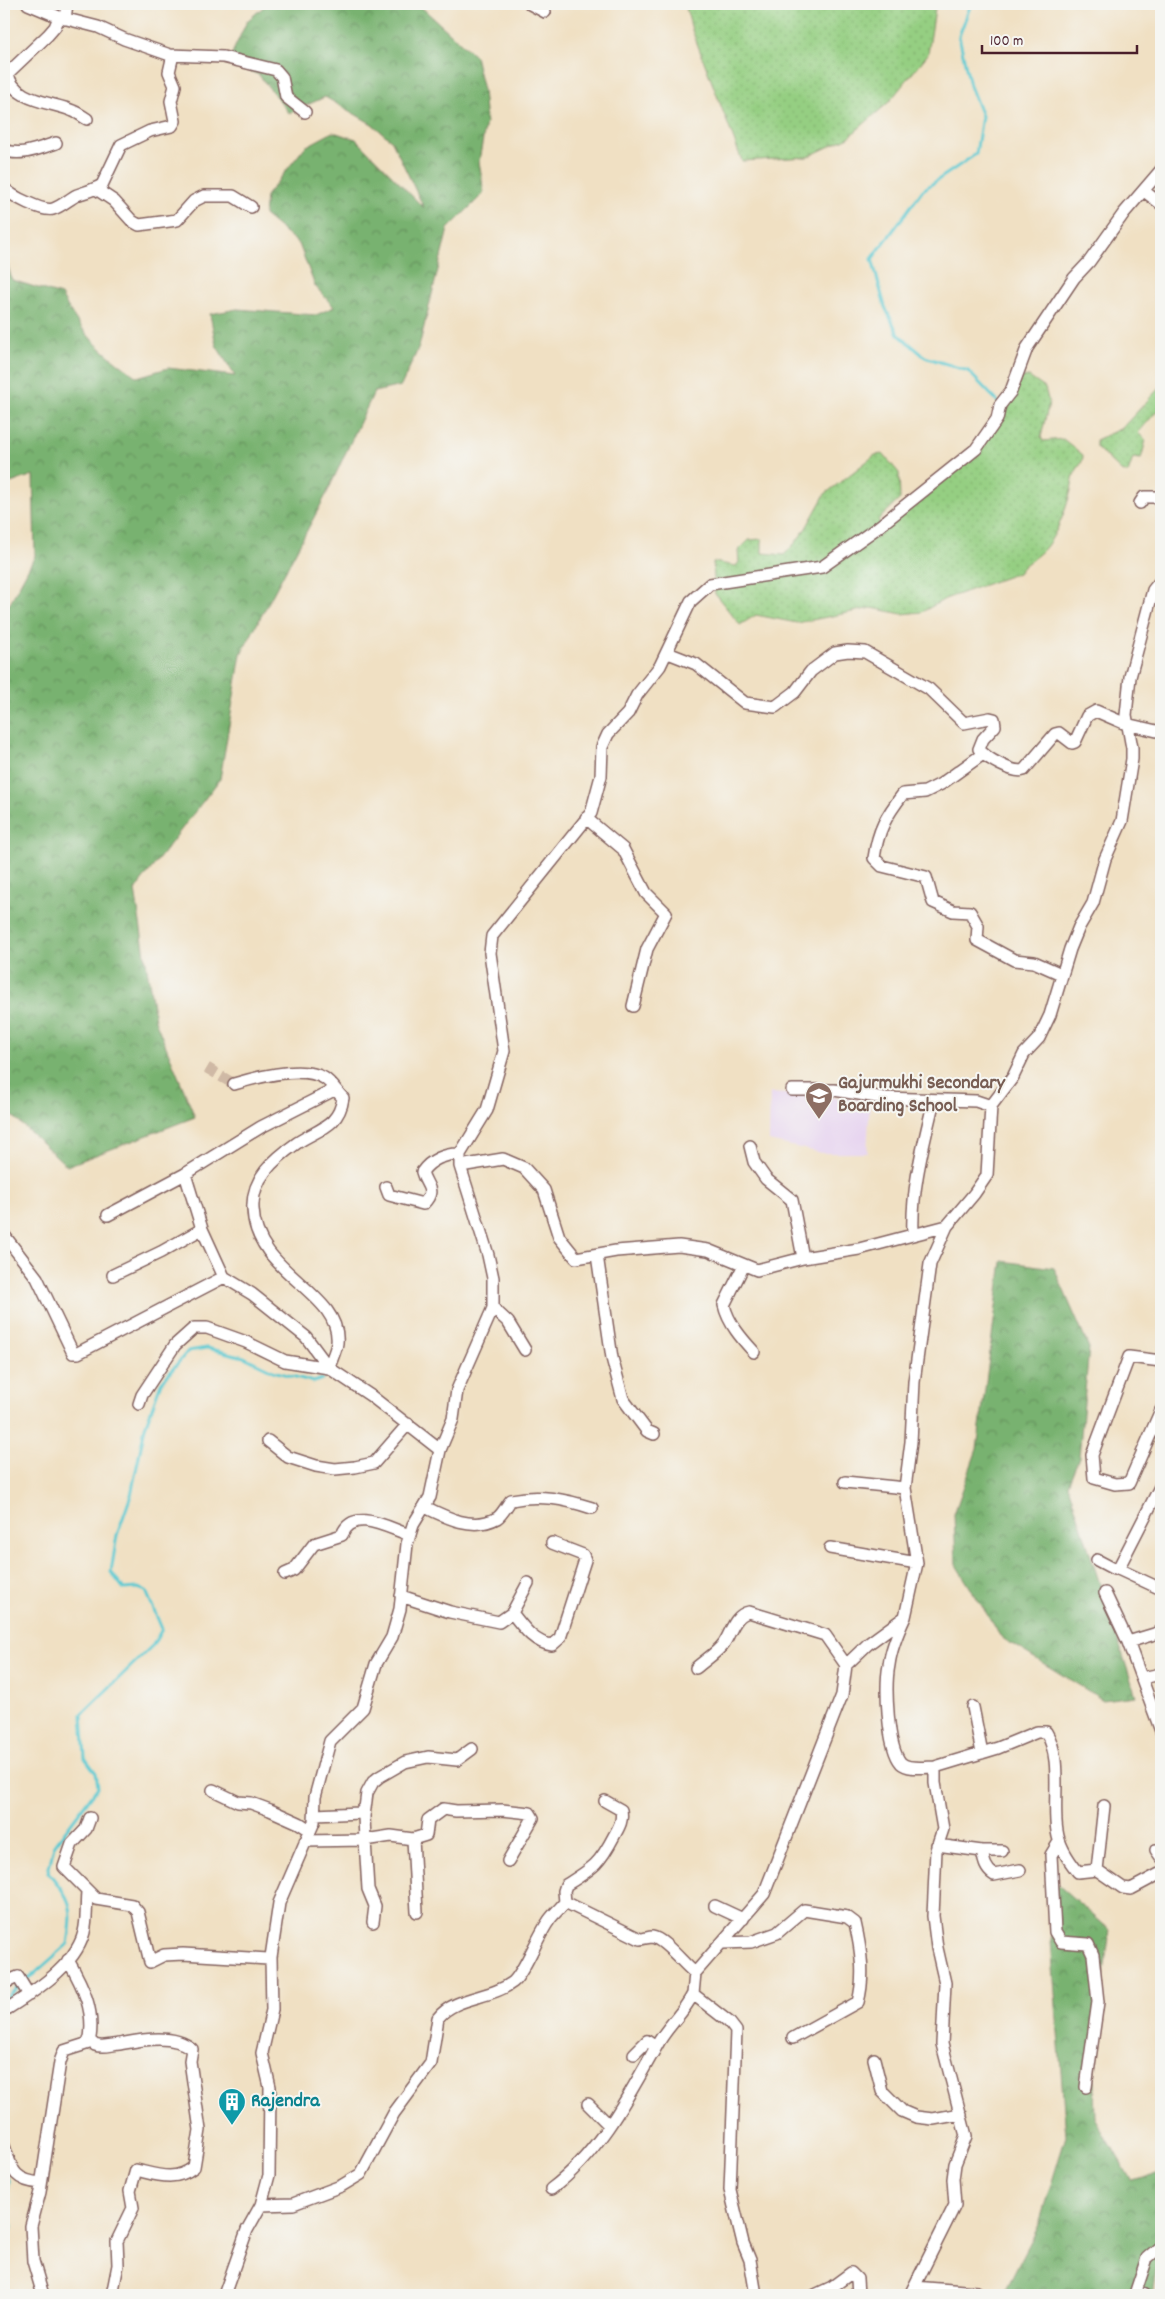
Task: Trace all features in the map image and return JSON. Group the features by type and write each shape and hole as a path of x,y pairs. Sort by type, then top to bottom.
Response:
{"street":[{"path":"28,4 62,18 98,27 131,42 170,56 223,57 276,70 282,77 286,97 306,112"},
{"path":"67,4 62,18 55,27 8,73 9,78 20,90 35,101 73,110 87,119"},
{"path":"530,4 545,12"},
{"path":"4,188 23,201 47,210 53,209 75,196 102,185 121,145 150,131 175,124 171,96 175,86 169,72 172,59 170,56"},
{"path":"4,150 27,152 56,143"},
{"path":"460,1160 487,1110 504,1051 490,953 492,936 591,813 601,776 602,746 608,734 628,713 637,695 668,653 691,601 710,584 822,567 908,503 976,449 997,419 1000,405 1011,391 1027,348 1074,278 1089,262 1124,213 1161,170"},
{"path":"96,188 114,200 132,221 139,225 177,220 194,201 204,196 233,196 251,207"},
{"path":"1144,191 1161,204"},
{"path":"1140,503 1144,497 1155,497 1161,501"},
{"path":"1161,580 1153,590 1130,677 1126,724 1132,748 1124,813 1105,859 1093,903 1079,928 1061,974 1050,1015 1039,1038 1024,1054 1013,1077 991,1106 987,1175 947,1226 930,1264 914,1382 911,1442 905,1488 917,1563 904,1617 894,1640 886,1685 894,1750 901,1763 907,1766 935,1767 982,1753 1037,1732 1046,1732 1050,1739 1057,1781 1056,1831 1059,1842 1078,1872 1097,1870 1123,1888 1131,1888 1161,1873"},
{"path":"668,653 696,664 745,703 775,707 796,692 810,671 836,653 848,651 865,652 929,689 964,723 990,718 994,720 995,726 984,739 979,749 982,754 1000,764 1022,772 1055,734 1059,733 1072,743 1075,742 1087,716 1096,711 1126,724 1161,732"},
{"path":"982,754 941,784 925,792 903,794 885,818 877,840 874,858 882,866 926,877 934,902 953,911 970,912 978,926 978,940 1014,960 1034,962 1061,974"},
{"path":"586,818 623,849 646,893 666,913 647,948 632,1006"},
{"path":"234,1084 276,1074 310,1073 322,1076 330,1082 334,1090 343,1098 341,1111 320,1132 298,1143 264,1171 257,1182 252,1209 258,1238 270,1256 326,1308 335,1324 337,1342 329,1368"},
{"path":"108,1216 185,1174 261,1127 334,1090"},
{"path":"792,1090 834,1090 884,1098 976,1101 991,1106"},
{"path":"913,1233 914,1205 923,1146 934,1100"},
{"path":"750,1146 754,1162 766,1179 792,1200 803,1258"},
{"path":"224,2295 247,2230 260,2205 269,2175 270,2087 262,2053 272,2010 271,1957 279,1903 314,1822 317,1788 330,1741 364,1708 376,1664 392,1637 413,1525 426,1507 430,1497 440,1450 454,1419 457,1390 493,1308 493,1278 488,1255 460,1160 452,1154 427,1164 422,1172 430,1190 429,1198 423,1204 389,1195 386,1187"},
{"path":"460,1160 503,1159 524,1168 544,1190 559,1237 576,1258 616,1251 679,1246 708,1250 757,1270 803,1258 859,1249 913,1233 947,1226"},
{"path":"185,1174 202,1229 224,1277 252,1294 306,1337 329,1368 371,1396 440,1450"},
{"path":"113,1275 202,1229"},
{"path":"4,1234 37,1278 73,1353 78,1353 224,1277"},
{"path":"597,1255 612,1358 623,1399 647,1431 654,1434"},
{"path":"744,1265 724,1305 726,1314 754,1352"},
{"path":"493,1308 508,1322 526,1350"},
{"path":"138,1404 142,1395 176,1345 194,1328 207,1328 246,1342 285,1361 329,1368"},
{"path":"1161,1361 1129,1357 1092,1455 1094,1478 1115,1484 1129,1483 1161,1410"},
{"path":"268,1440 288,1457 316,1466 335,1469 355,1467 374,1463 408,1424"},
{"path":"845,1482 905,1488"},
{"path":"1118,1569 1161,1485"},
{"path":"426,1507 442,1516 474,1525 498,1518 511,1500 527,1496 567,1500 592,1508"},
{"path":"285,1574 294,1570 314,1544 342,1535 345,1527 354,1521 383,1524 410,1535"},
{"path":"512,1613 529,1633 542,1644 552,1645 560,1638 585,1560 583,1555 552,1543"},
{"path":"830,1548 917,1563"},
{"path":"1097,1560 1161,1589"},
{"path":"401,1596 450,1612 498,1622 512,1613 528,1583"},
{"path":"1105,1593 1128,1642 1142,1678 1156,1700 1161,1731"},
{"path":"696,1668 724,1643 730,1628 744,1613 749,1612 825,1635 846,1665"},
{"path":"551,2189 563,2180 589,2151 631,2093 662,2034 686,2009 692,1994 695,1973 764,1894 842,1695 846,1665 868,1644 904,1617"},
{"path":"1128,1642 1161,1632"},
{"path":"1142,1678 1161,1674"},
{"path":"974,1707 982,1753"},
{"path":"373,1922 375,1906 368,1889 365,1840 367,1794 373,1782 405,1762 428,1757 457,1760 472,1749"},
{"path":"935,1767 935,1783 943,1829 937,1845 933,1916 937,1948 945,1982 942,2044 966,2136 955,2164 953,2179 954,2205 912,2291 977,2292"},
{"path":"213,1790 238,1802 245,1802 270,1810 300,1823 310,1830"},
{"path":"260,2205 293,2204 341,2186 361,2174 394,2113 431,2063 438,2018 453,2005 499,1990 513,1982 549,1921 565,1902 564,1891 566,1886 597,1865 607,1852 622,1818 621,1810 606,1801"},
{"path":"1097,1870 1104,1806"},
{"path":"315,1815 360,1813 366,1807"},
{"path":"305,1841 365,1840 391,1836 413,1839 426,1835 428,1820 443,1809 456,1811 502,1810 530,1813 533,1818 508,1861"},
{"path":"90,1818 86,1829 72,1844 64,1867 96,1899 132,1905 138,1912 150,1962 164,1955 183,1954 268,1959 271,1957"},
{"path":"413,1839 417,1912"},
{"path":"1059,1842 1051,1855 1055,1932 1061,1942 1088,1944 1093,1955 1098,2002 1086,2087"},
{"path":"937,1845 982,1851 1002,1851"},
{"path":"982,1851 985,1864 989,1872 994,1875 1020,1870"},
{"path":"4,2011 56,1974 74,1954 85,1928 87,1892"},
{"path":"565,1902 640,1939 652,1937 662,1943 684,1966 695,1973"},
{"path":"715,1906 743,1919"},
{"path":"723,1943 750,1942 777,1932 804,1910 847,1917 855,1923 862,1960 861,1990 858,2002 792,2038"},
{"path":"43,2295 31,2248 31,2226 41,2183 60,2062 64,2051 88,2043 92,2029 90,2010 82,1985 68,1960"},
{"path":"4,1983 18,1977 29,1995"},
{"path":"692,1994 730,2022 736,2031 730,2190 743,2243 750,2260 756,2295"},
{"path":"89,2039 95,2045 104,2046 147,2039 168,2040 187,2045 192,2049 190,2061 200,2130 194,2167 185,2174 166,2177 136,2170 130,2191 133,2208 117,2241 118,2265 112,2295"},
{"path":"634,2054 647,2041 656,2047"},
{"path":"874,2059 882,2091 902,2111 916,2117 933,2119 961,2114"},
{"path":"588,2104 609,2125"},
{"path":"4,2146 12,2169 19,2178 41,2183"},
{"path":"1139,2294 1147,2258 1161,2246"},
{"path":"815,2295 832,2287 851,2273 857,2279 858,2295"}],"shaded area":[{"name":"Gajurmukhi Secondary Boarding School","path":"770,1093 870,1100 867,1153 822,1153 769,1141"}],"green space":[{"path":"267,4 418,4 475,56 483,90 486,122 479,161 484,193 448,229 419,347 401,386 374,392 326,495 241,654 220,779 135,890 155,1020 195,1117 67,1166 4,1108 4,614 35,556 33,475 11,483 4,478 4,253 12,280 61,295 77,322 93,341 137,377 168,368 235,376 216,345 210,314 237,309 316,315 334,307 315,286 299,244 264,215 266,196 305,147 333,132 356,139 424,208 392,141 372,124 325,97 289,113 259,75 228,62 247,21"},
{"path":"685,4 934,4 935,9 928,54 889,102 849,137 807,157 742,161 692,30"},
{"path":"1029,377 1045,388 1049,403 1041,437 1043,441 1063,439 1083,455 1083,458 1074,475 1071,492 1054,535 1046,547 1018,573 945,599 922,612 902,614 872,608 797,623 756,615 740,625 715,594 713,562 736,566 739,562 738,551 749,540 762,539 762,553 784,555 806,528 825,494 875,455 883,454 899,473 900,499 878,520 883,527 974,456 1006,411 1021,378"},
{"path":"1161,386 1161,410 1157,411 1138,433 1146,440 1141,459 1133,458 1128,473 1121,471 1096,447 1096,440 1122,428"},
{"path":"1002,1261 1054,1268 1089,1348 1079,1457 1068,1485 1136,1696 1103,1700 1002,1638 956,1565 954,1514 977,1449"},
{"path":"1057,1884 1110,1930 1093,2051 1095,2117 1131,2180 1161,2173 1161,2246 1153,2295 1003,2295 1038,2227 1066,2136 1051,1941"}],"waterway":[{"path":"971,4 959,36 970,86 982,116 976,154 923,190 872,259 885,307 898,334 925,357 968,371 999,403"},
{"path":"25,1982 68,1944 71,1912 62,1890 48,1872 54,1846 98,1787 96,1773 85,1758 82,1714 153,1645 162,1629 146,1591 138,1588 124,1589 111,1572 117,1535 131,1495 145,1427 161,1383 188,1351 207,1348 244,1357 273,1371 314,1382 322,1379"},
{"path":"4,1999 20,1986"},
{"path":"4,2167 8,2181 4,2225"}],"tunnel":[{"path":"207,1068 234,1084"}],"place":[{"name":"Gajurmukhi Secondary Boarding School","path":"819,1120"},
{"name":"Rajendra","path":"232,2126"}]}
